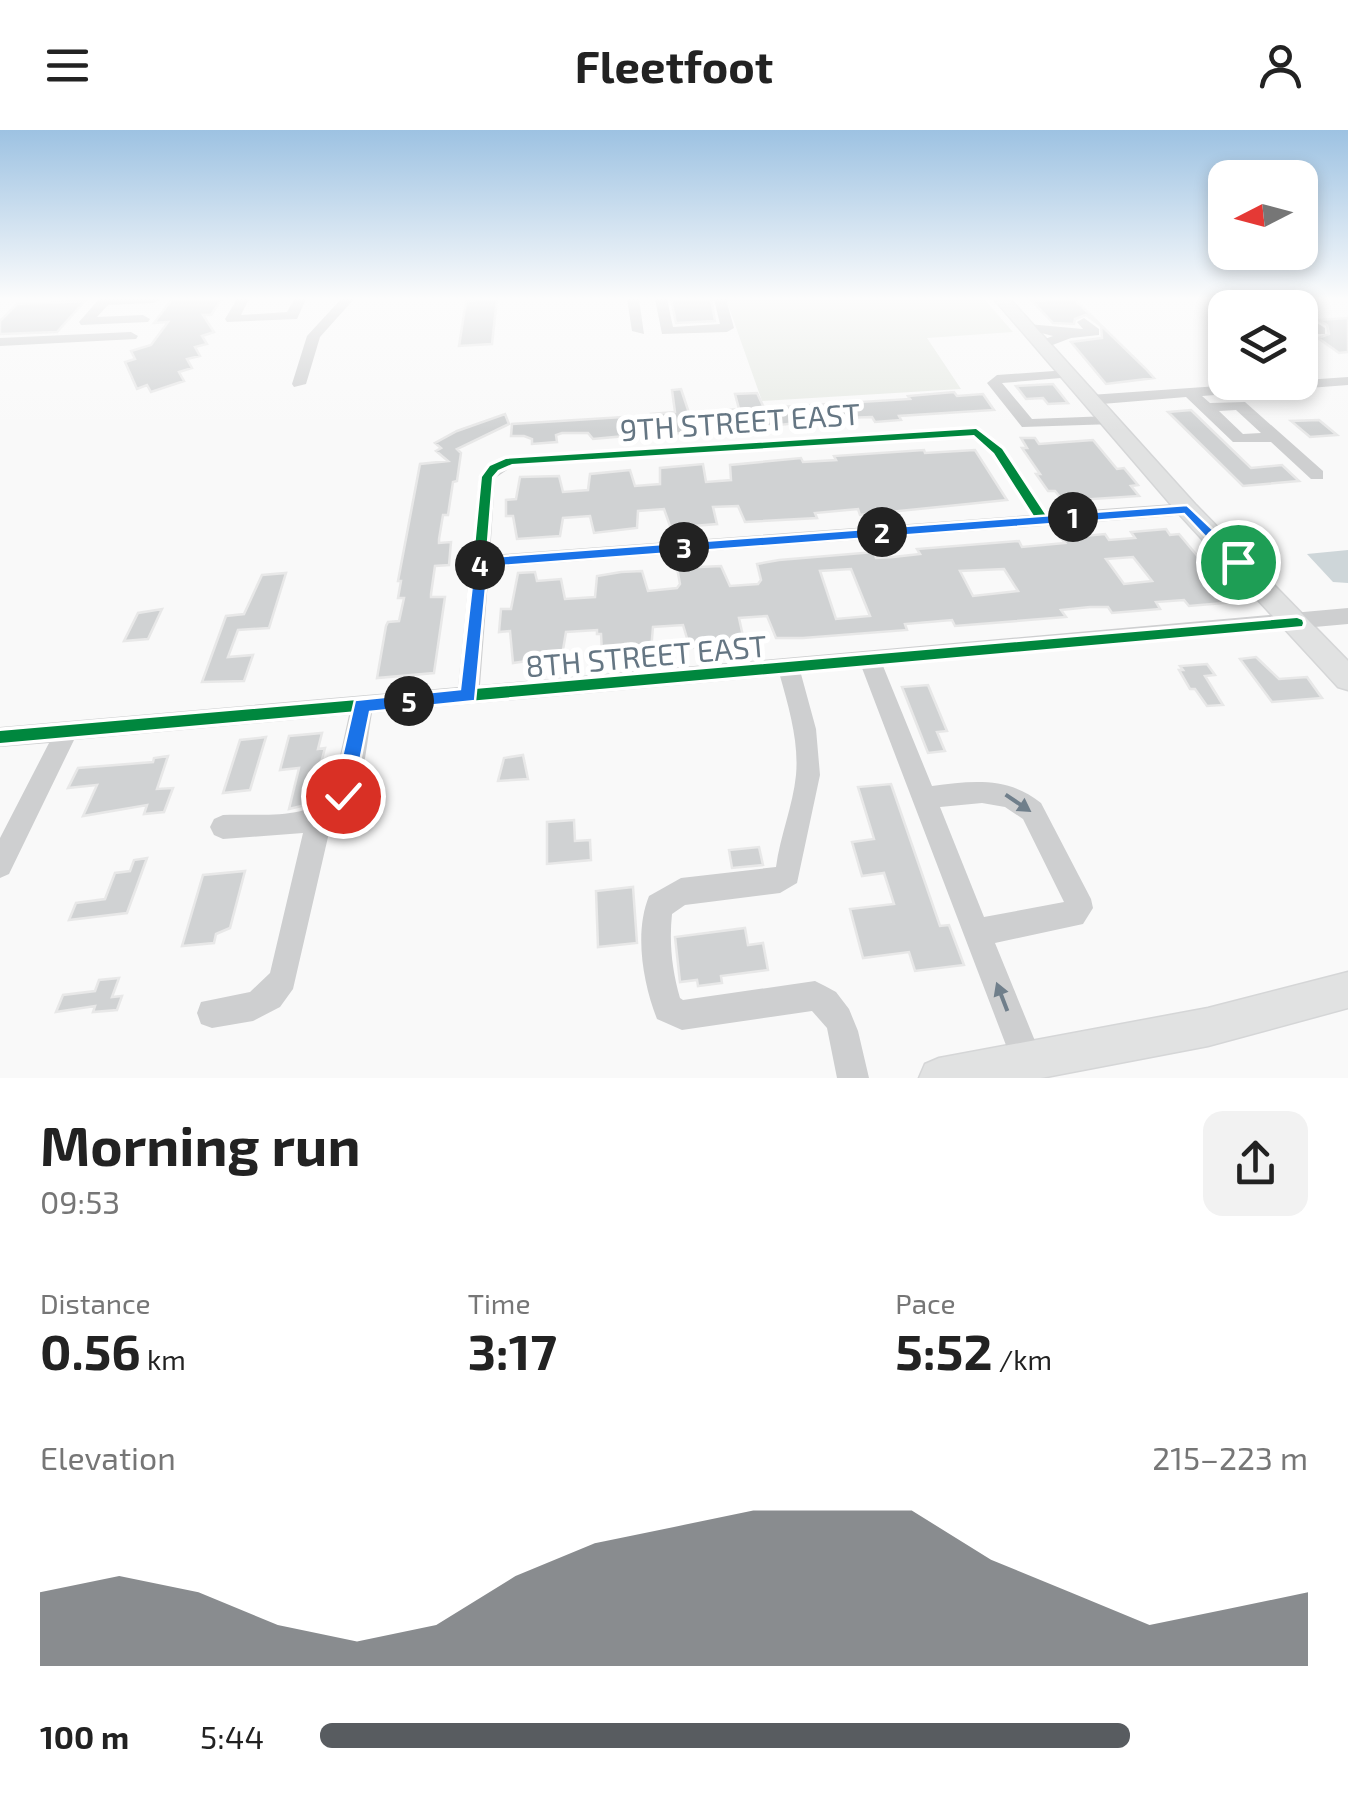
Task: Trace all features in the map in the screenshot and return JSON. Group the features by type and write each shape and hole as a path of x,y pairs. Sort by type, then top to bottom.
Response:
{"main road":[{"path":"1042,345 1187,510 1344,673"},
{"path":"963,1076 1208,1027 1348,990"}],"street":[{"path":"70,349 124,343"},
{"path":"299,384 312,343"},
{"path":"1042,345 1046,343"},
{"path":"1068,374 997,379 994,383 1028,424 1109,421"},
{"path":"1090,400 1348,381"},
{"path":"1189,392 1239,439 1275,437"},
{"path":"1206,408 1240,405 1316,475"},
{"name":"9TH STREET EAST","path":"480,562 487,477 494,468 510,461 976,432 988,438 1042,520"},
{"path":"468,695 480,562 1187,510"},
{"name":"8TH STREET EAST","path":"0,737 1348,616"},
{"path":"870,660 1028,1062"},
{"path":"789,668 807,738 806,788 792,836 788,874 780,880 681,892 660,906 655,936 658,978 668,1008 682,1015 816,996 830,1002 840,1020 853,1078"},
{"path":"224,827 319,820 336,810 343,796 362,706"},
{"path":"0,864 67,732"},
{"path":"925,798 1000,792 1022,801 1032,811 1077,899 1078,908 1073,914 977,932"},
{"path":"212,1013 254,1008 273,997 283,979 319,820"}],"shaded area":[{"path":"742,343 930,343 961,389 762,401"},
{"path":"1348,550 1348,583 1333,582 1307,554"}],"building":[{"path":"1072,343 1120,343 1154,378 1106,384"},
{"path":"1325,343 1348,343 1348,352 1339,353"},
{"path":"207,344 195,347 200,356 187,359 192,368 179,372 184,381 151,392 147,385 137,389 125,362 135,359 131,351 151,345"},
{"path":"1053,384 1068,403 1026,399 1016,386"},
{"path":"681,389 692,433 655,434 651,414 675,412 672,390"},
{"path":"954,392 957,396 983,394 994,410 899,416 901,420 875,422 872,417 843,418 845,424 818,425 816,421 721,431 715,411 739,409 735,394 757,393 764,408 910,399 908,396"},
{"path":"1191,410 1251,468 1282,465 1299,481 1243,486 1168,412"},
{"path":"505,414 509,424 457,449 461,453 457,481 453,482 448,515 443,515 439,539 439,543 451,542 449,565 435,566 431,594 445,597 434,673 377,678 386,626 388,622 399,621 404,598 398,598 398,581 420,464 448,461 436,451 441,448 435,443"},
{"path":"623,417 625,436 593,439 588,433 562,433 556,435 557,442 532,444 532,439 511,436 512,424"},
{"path":"1319,420 1337,435 1310,437 1291,421"},
{"path":"1021,438 1035,438 1039,444 1093,440 1117,469 1124,468 1138,485 1131,486 1139,496 1063,501 1055,491 1048,491 1036,474 1040,474 1022,448 1027,448"},
{"path":"975,450 1007,500 860,515 858,509 815,513 817,518 745,522 738,506 713,507 717,524 693,526 670,526 664,509 638,511 637,528 594,533 590,516 563,518 560,536 517,539 513,516 506,516 506,500 516,499 520,477 559,476 563,492 588,490 590,474 630,470 635,486 660,484 660,468 703,464 706,482 731,480 730,465 801,458 803,462 836,460 834,456"},
{"path":"1166,529 1170,535 1179,534 1236,602 1189,606 1184,600 1156,602 1160,609 1112,613 1108,607 1090,607 1061,610 1066,617 955,626 952,620 905,624 907,630 803,638 776,638 767,616 739,618 744,641 690,648 683,625 653,627 651,651 629,653 602,653 601,634 597,630 566,632 562,656 513,663 510,631 499,632 501,609 511,609 518,573 535,572 537,581 561,579 565,599 595,597 597,576 621,572 642,571 648,591 677,588 677,568 721,566 730,586 758,584 761,580 757,564 779,560 874,552 876,558 893,557 920,554 917,549 1019,541 1022,547 1105,534 1109,540 1135,538 1131,532","holes":["1133,557 1152,581 1124,584 1106,559","851,569 870,616 836,619 820,571","1004,569 1018,591 973,596 960,571"]},
{"path":"286,573 269,628 238,630 228,657 253,655 244,681 202,682 226,616 244,614 262,575"},
{"path":"162,609 148,639 124,641 138,613"},
{"path":"1256,657 1279,679 1307,677 1322,698 1272,702 1240,659"},
{"path":"1207,664 1215,675 1205,676 1223,705 1207,706 1179,670 1183,670 1180,666"},
{"path":"928,685 947,731 937,732 945,751 928,753 902,687"},
{"path":"322,733 318,749 325,748 310,804 289,809 299,768 280,770 289,736"},
{"path":"266,737 250,790 223,793 240,740"},
{"path":"523,755 528,779 498,781 504,758"},
{"path":"168,756 157,789 173,788 164,812 144,814 147,805 83,816 97,785 68,788 78,768 153,762 154,758"},
{"path":"891,784 940,926 949,925 964,965 915,971 909,952 863,958 850,909 894,904 884,873 862,876 852,842 874,839 858,787"},
{"path":"574,820 575,841 590,840 591,860 547,864 547,822"},
{"path":"759,847 763,865 732,868 729,850"},
{"path":"147,858 127,913 69,920 76,903 105,899 115,873 130,871 134,860"},
{"path":"245,871 230,928 216,934 214,943 182,946 203,875"},
{"path":"633,887 637,943 598,947 596,891"},
{"path":"745,928 748,945 763,943 768,970 721,976 722,983 698,986 697,980 680,982 675,937"},
{"path":"119,978 112,997 122,996 117,1010 93,1012 95,1006 56,1012 63,995 95,991 99,980"}],"cycle path":[{"path":"468,695 487,477 494,468 510,461 976,432 998,451 1042,519"},
{"path":"0,737 1297,623"}],"route":[{"path":"343,796 362,706 468,695 480,562 1187,510 1238,562"}]}
